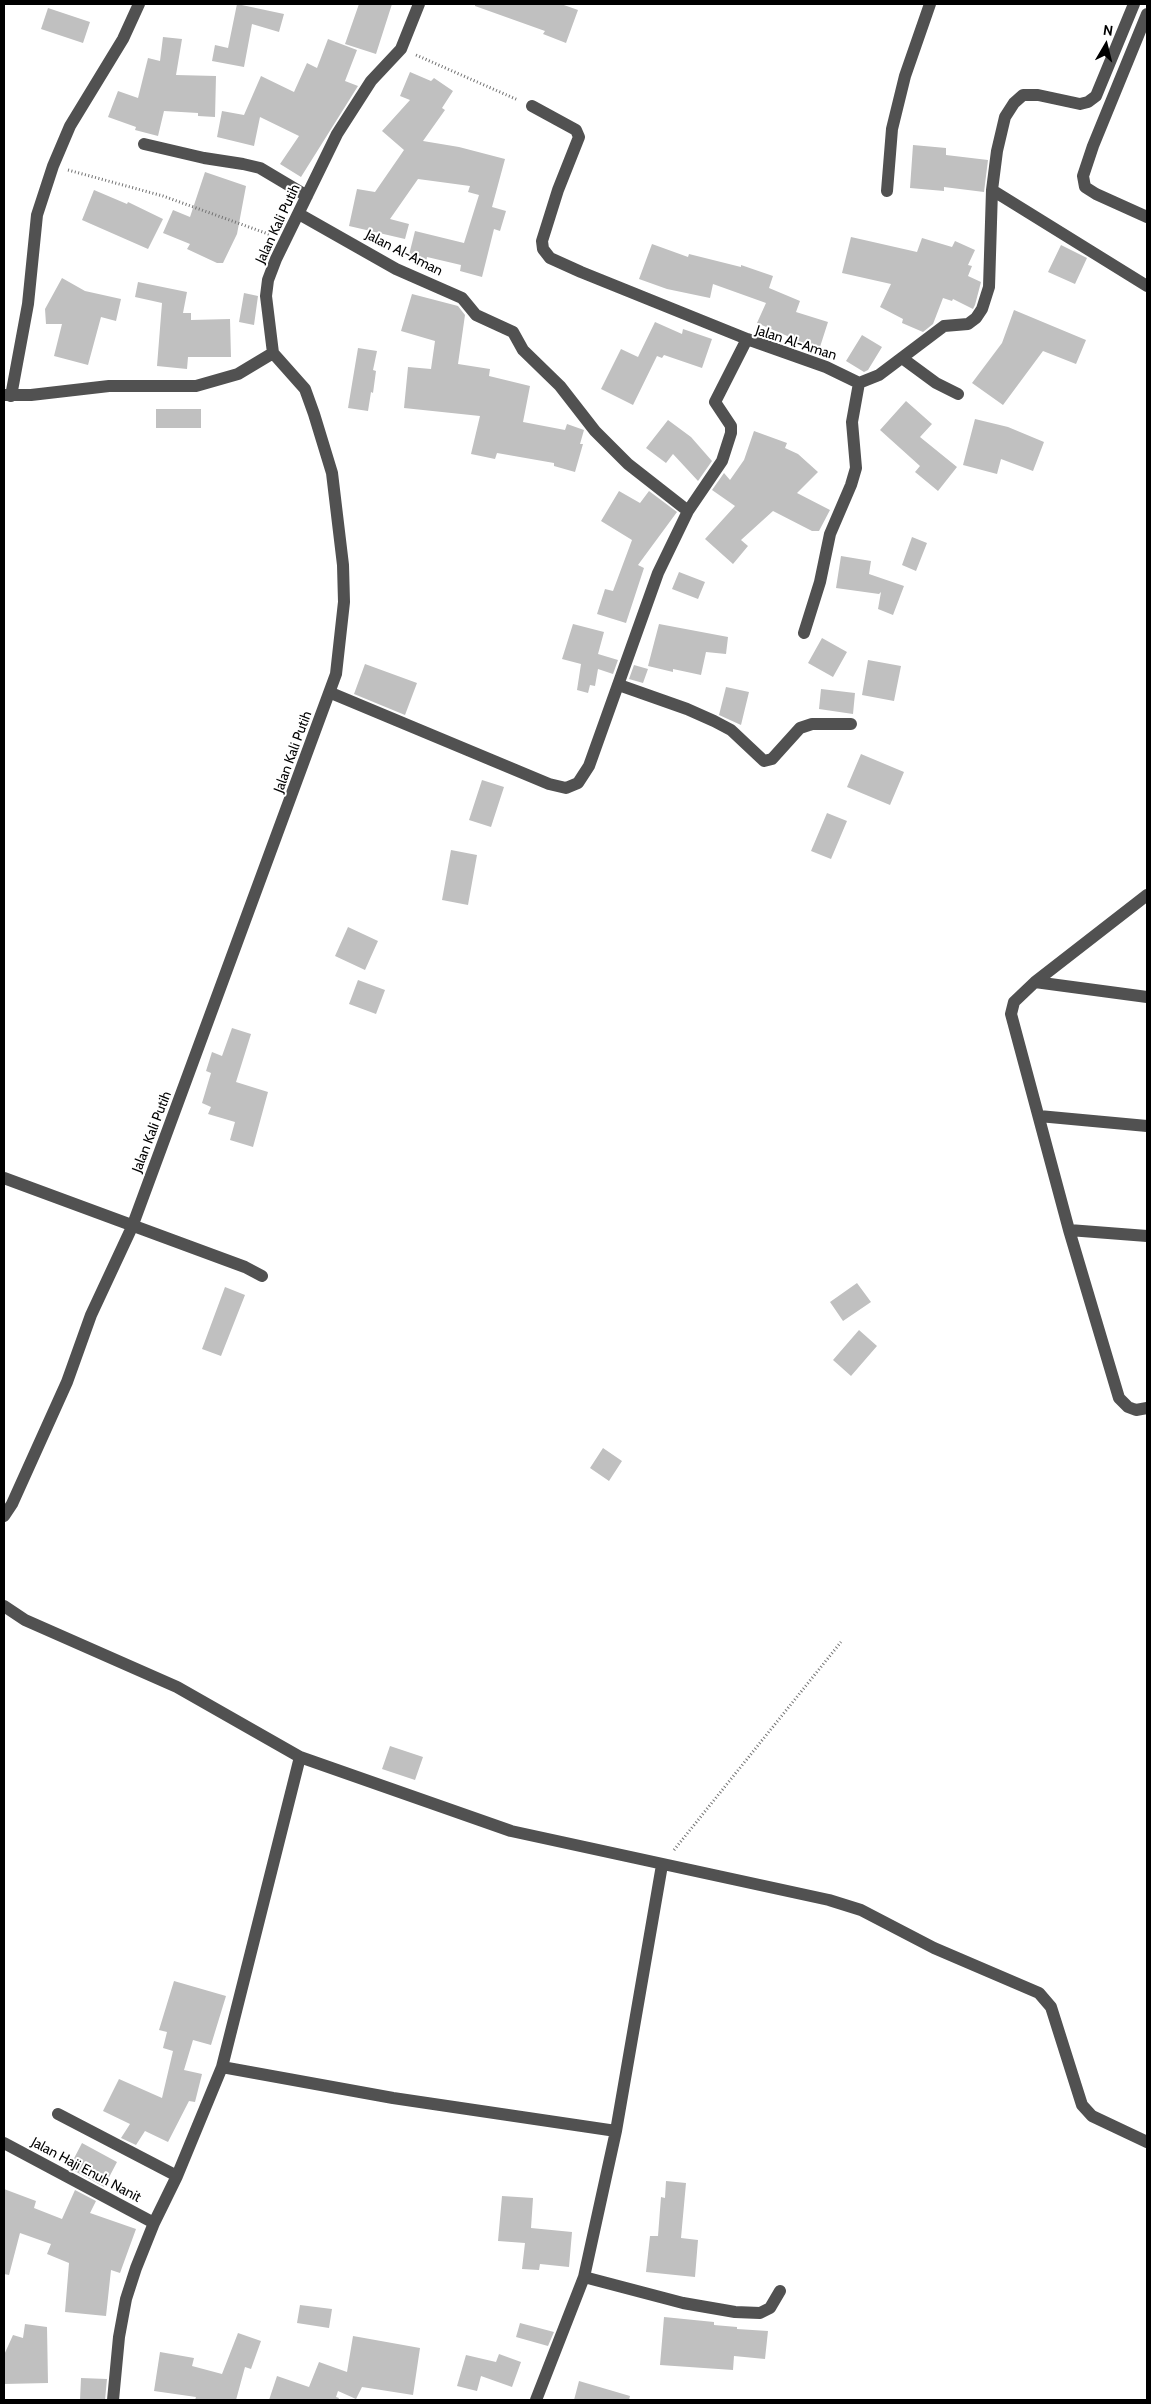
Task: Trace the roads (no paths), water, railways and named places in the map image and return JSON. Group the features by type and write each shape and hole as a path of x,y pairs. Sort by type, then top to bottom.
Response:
{"street":[{"path":"139,4 123,39 70,126 52,166 37,215 28,304 7,396 110,386 196,386 238,374 273,353"},
{"name":"Jalan Kali Putih","path":"4,1516 12,1504 67,1382 91,1315 132,1227 336,674 344,602 343,565 332,473 305,389 273,353 266,296 268,280 285,241 337,134 372,81 402,49 419,4"},
{"path":"887,191 892,129 905,76 930,4"},
{"path":"804,634 820,582 830,534 851,485 856,468 852,422 859,383 879,376 944,326 968,324 976,318 982,309 989,287 992,190 1000,132 1005,117 1014,103 1023,95 1038,95 1080,104 1096,96 1134,4"},
{"path":"1147,17 1093,146 1083,176 1085,186 1096,194 1147,217"},
{"path":"532,106 576,130 578,137 558,190 542,241 543,250 550,258 747,339"},
{"path":"144,144 204,158 260,168 307,196"},
{"path":"992,190 1147,286"},
{"name":"Jalan Al-Aman","path":"299,214 396,268 462,298 476,315 513,332 523,350 560,386 595,431 628,464 688,511 722,461 728,445 731,426 715,402 747,339 826,367 859,383"},
{"path":"902,358 936,383 958,394"},
{"path":"330,693 549,784 566,788 578,783 589,766 658,573 688,511"},
{"path":"619,685 687,709 714,721 731,730 764,761 772,759 800,728 812,724 851,724"},
{"path":"1147,895 1036,982 1014,1002 1012,1014 1069,1230 1118,1398 1128,1407 1136,1410 1147,1408"},
{"path":"1036,982 1147,997"},
{"path":"1039,1116 1147,1126"},
{"path":"4,1178 132,1227 237,1264 262,1276"},
{"path":"1069,1230 1147,1236"},
{"path":"4,1606 25,1620 177,1687 300,1757 511,1831 662,1865 799,1892 853,1908 960,1960 1039,1993 1051,2007 1082,2105 1092,2116 1147,2142"},
{"path":"113,2400 119,2336 126,2299 154,2223 177,2176 222,2067 300,1757"},
{"path":"536,2400 584,2277 616,2131 662,1865"},
{"path":"222,2067 393,2098 616,2131"},
{"path":"58,2114 177,2176"},
{"name":"Jalan Haji Enuh Nanit","path":"4,2143 154,2223"},
{"path":"584,2277 683,2304 735,2312 760,2313 770,2308 780,2291"}]}
